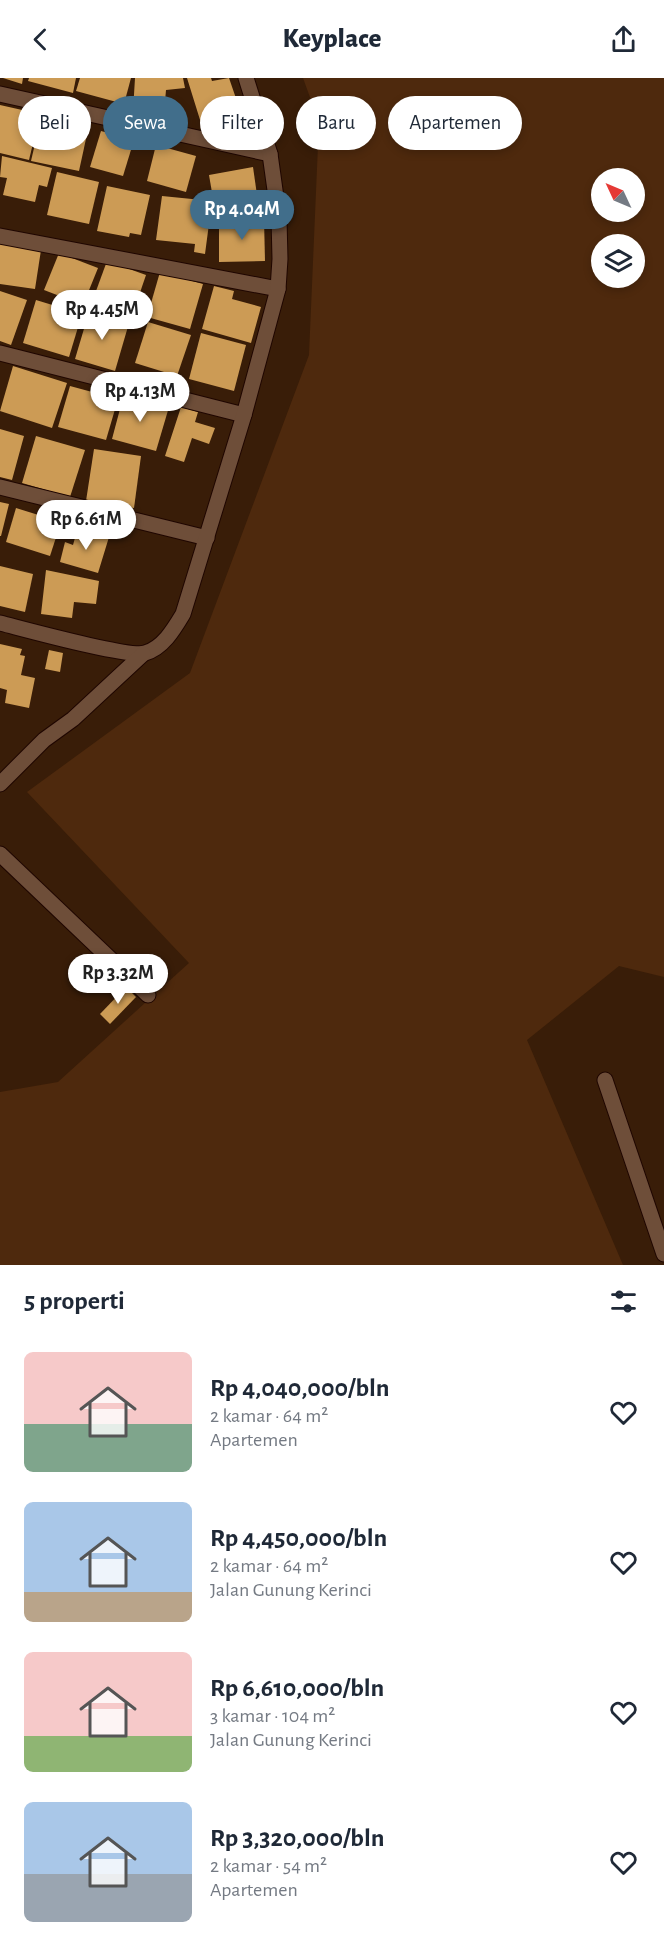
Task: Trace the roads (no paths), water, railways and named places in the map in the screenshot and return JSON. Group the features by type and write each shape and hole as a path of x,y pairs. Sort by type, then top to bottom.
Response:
{"street":[{"path":"0,784 37,746 73,719 143,654 157,647 172,633 183,614 244,415 278,289 279,219 270,154 246,78"},
{"path":"0,94 270,154"},
{"path":"0,236 278,289"},
{"path":"0,353 244,415"},
{"path":"0,487 207,538"},
{"path":"0,623 119,651 143,654"},
{"path":"0,854 148,995"},
{"path":"605,1080 664,1254"}]}
